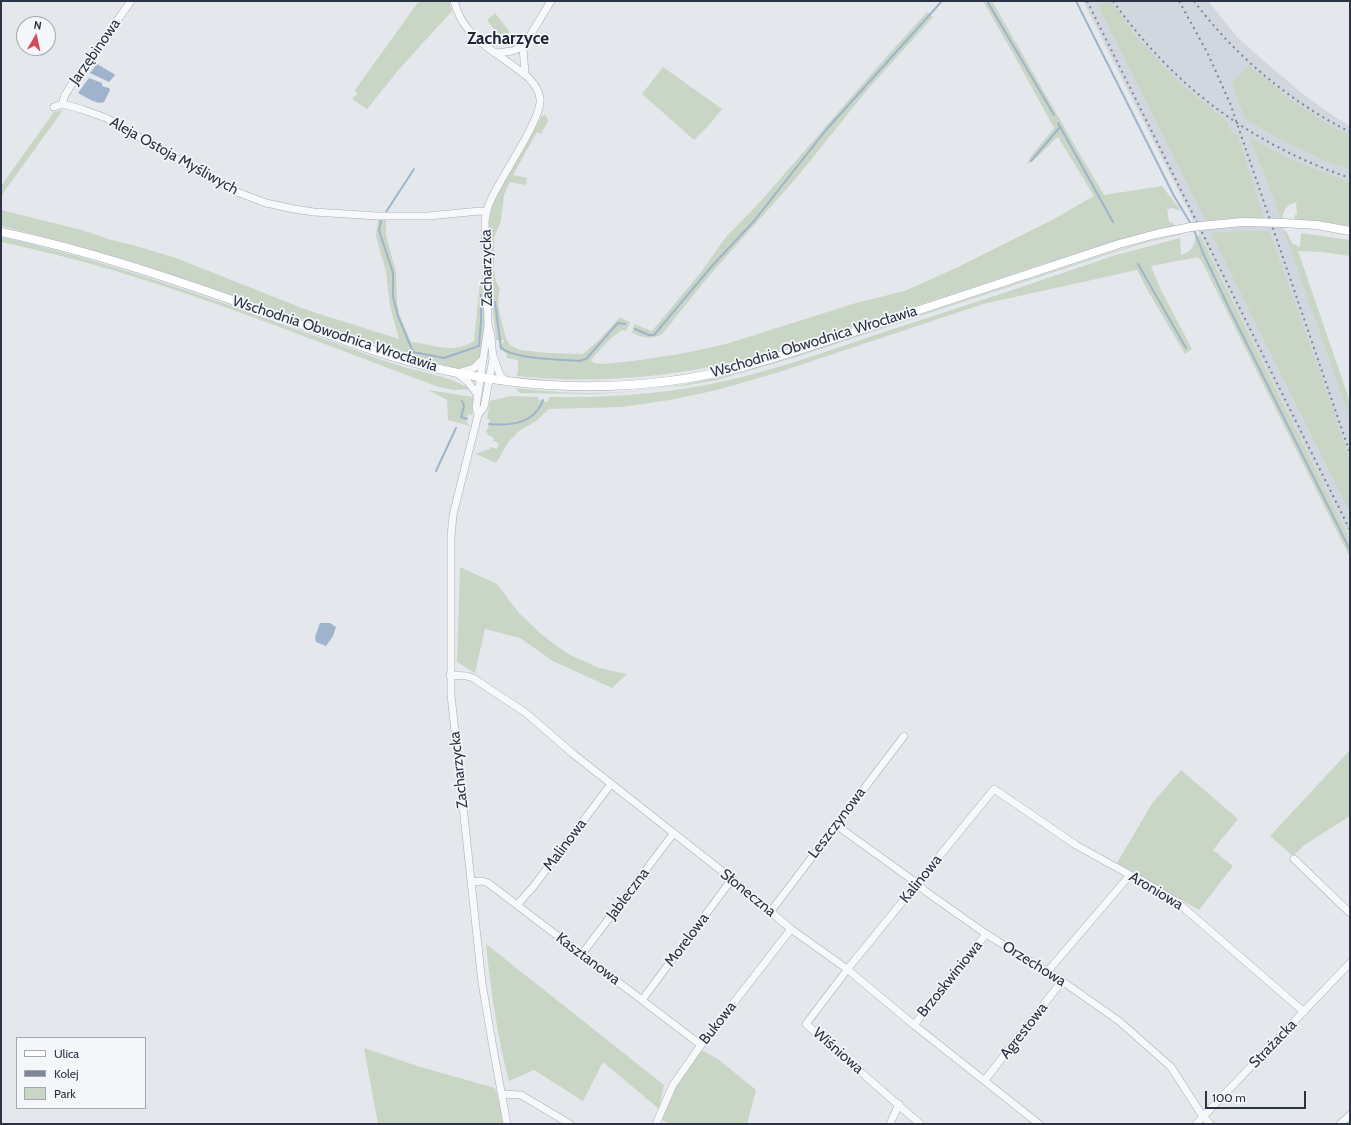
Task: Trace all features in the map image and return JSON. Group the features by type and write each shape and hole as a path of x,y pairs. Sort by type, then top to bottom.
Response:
{"main road":[{"name":"Wschodnia Obwodnica Wrocławia","path":"1,232 68,247 116,261 377,351 419,364 480,378 507,382 564,387 612,387 671,381 721,372 758,362 811,346 1119,244 1156,234 1191,227 1242,222 1317,225 1350,231"}],"street":[{"name":"Jarzębinowa","path":"62,104 70,87 131,1"},
{"name":"Zacharzycka","path":"454,1 460,17 472,35 531,80 540,99 539,110 494,191 489,203 485,222 488,324 477,394 476,407 478,415"},
{"path":"524,74 523,47 551,1"},
{"path":"496,54 523,47"},
{"path":"54,107 62,104"},
{"name":"Aleja Ostoja Myśliwych","path":"62,104 106,118 212,179 237,192 266,203 314,212 367,215 428,216 480,211 487,212"},
{"name":"Zacharzycka","path":"488,324 493,356 484,407 478,415 453,515 451,545 450,675 482,983 507,1124"},
{"path":"493,356 500,375 507,382"},
{"path":"456,373 474,368 483,360"},
{"path":"456,373 468,382 477,394"},
{"name":"Słoneczna","path":"450,675 467,676 487,686 526,713 572,753 732,879 791,929 847,970 1039,1124"},
{"name":"Leszczynowa","path":"771,911 904,736"},
{"name":"Malinowa","path":"517,905 533,887 611,784"},
{"name":"Aroniowa","path":"994,789 1076,845 1143,881 1177,902 1304,1012"},
{"name":"Kalinowa","path":"847,970 994,789"},
{"name":"Orzechowa","path":"836,825 986,934 1062,981 1119,1021 1171,1067 1203,1116 1210,1124"},
{"name":"Jabłeczna","path":"582,954 673,834"},
{"path":"1294,859 1350,913"},
{"path":"1047,972 1130,875"},
{"name":"Morelowa","path":"642,1000 732,879"},
{"name":"Kasztanowa","path":"472,882 482,880 488,883 701,1045"},
{"name":"Bukowa","path":"656,1124 673,1085 701,1045 791,929"},
{"name":"Brzoskwiniowa","path":"914,1025 986,934"},
{"name":"Strażacka","path":"1196,1124 1350,963"},
{"name":"Wiśniowa","path":"847,970 806,1024 920,1124"},
{"name":"Agrestowa","path":"985,1080 1062,981"},
{"path":"502,1094 521,1094 570,1124"},
{"path":"890,1124 899,1104"},
{"path":"1340,1124 1350,1115"}],"shaded area":[{"path":"1083,1 1208,1 1237,37 1256,54 1304,95 1350,126 1350,182 1289,158 1249,137 1268,184 1350,420 1350,539 1212,258"}],"green space":[{"path":"419,1 449,1 452,11 401,67 367,109 352,99 357,94 355,90"},
{"path":"983,1 992,1 1104,195 1162,186 1181,211 1172,208 1167,209 1169,222 1173,223 1175,226 1087,250 806,342 749,359 707,368 653,376 626,378 572,379 517,376 518,360 506,358 507,354 502,350 501,351 499,346 502,345 504,340 496,340 492,301 491,268 489,268 489,221 493,203 497,194 537,123 542,116 545,115 548,121 541,134 537,132 513,175 527,178 526,185 510,182 504,195 501,221 494,238 494,270 496,281 500,289 498,301 500,315 506,339 510,345 520,350 548,353 583,354 599,340 620,317 630,322 626,331 622,330 605,344 591,360 594,363 603,364 633,361 680,354 726,344 856,303 905,291 958,267 1052,220 1094,196 1058,137 1036,158 1027,164 1031,156 1054,128"},
{"path":"1111,1 1137,38 1182,85 1226,120 1232,133 1238,136 1264,218 1229,218 1206,221 1098,6"},
{"path":"927,12 933,17 867,90 798,176 708,277 663,333 651,338 632,333 634,324 652,331 702,271 725,238 759,203"},
{"path":"495,13 510,32 501,39 487,20"},
{"path":"1248,65 1288,98 1328,124 1350,136 1350,169 1331,163 1285,142 1245,119 1232,84"},
{"path":"663,67 722,109 694,140 642,94"},
{"path":"63,110 1,196 1,186 54,112"},
{"path":"1249,137 1289,158 1350,182 1350,226 1294,219 1295,215 1297,214 1296,202 1288,206 1282,218 1280,218"},
{"path":"1,210 82,230 108,239 176,258 307,310 399,339 390,306 386,272 376,236 378,219 386,219 386,235 396,272 397,303 399,314 411,342 442,348 450,348 466,345 474,341 480,281 484,281 485,324 481,357 474,366 460,369 414,357 134,262 1,226"},
{"path":"1269,231 1350,461 1350,512 1211,233"},
{"path":"1284,231 1286,231 1292,243 1300,247 1301,233 1350,240 1350,256 1322,252 1298,251 1348,396 1350,405 1350,420"},
{"path":"1180,234 1109,254 793,358 717,380 667,387 742,372 793,357 1096,257 1148,241"},
{"path":"1200,235 1350,539 1350,558 1202,262 1198,257 1151,266 1161,290 1192,349 1185,354 1137,270 983,304 776,373 717,390 670,400 622,407 549,409 536,421 519,431 509,441 496,463 476,454 490,449 491,447 497,449 499,443 493,441 494,438 488,435 486,430 488,429 490,419 487,419 490,401 510,396 538,397 538,400 548,402 549,397 617,396 684,389 729,380 807,358 1116,255 1180,238 1181,255 1192,248 1195,236"},
{"path":"1,237 91,260 180,288 385,361 455,381 470,389 454,390 439,387 223,306 113,270 1,242"},
{"path":"515,388 584,393 610,393 592,394 520,393"},
{"path":"428,390 473,397 474,401 472,415 468,414 466,421 470,426 448,420 447,400"},
{"path":"460,567 497,584 519,613 542,635 568,654 599,668 627,674 612,688 553,661 520,638 485,629 475,673 457,662"},
{"path":"1350,750 1350,816 1303,846 1293,856 1270,836"},
{"path":"1181,770 1238,819 1213,850 1233,866 1199,910 1117,863 1153,802"},
{"path":"486,944 664,1085 659,1109 603,1062 583,1101 534,1070 509,1081 495,1013"},
{"path":"364,1048 417,1066 495,1088 502,1111 504,1124 378,1124"},
{"path":"701,1050 718,1059 756,1090 747,1124 670,1124 660,1119 677,1083"}],"water":[{"path":"97,64 115,75 109,82 90,73"},
{"path":"89,78 102,83 102,86 109,88 110,90 104,102 94,102 78,93"},
{"path":"320,623 330,623 336,627 333,636 326,646 316,642 315,637"}],"waterway":[{"path":"635,329 649,335 654,335 712,266 754,221 826,130 942,1"},
{"path":"987,1 1054,115"},
{"path":"1076,1 1174,196 1191,224"},
{"path":"1058,123 1113,222"},
{"path":"1031,161 1060,127"},
{"path":"386,212 414,169"},
{"path":"381,221 379,230 393,273 393,297 398,316 413,352 444,358 479,346 481,295"},
{"path":"1194,230 1203,253 1230,310 1350,550"},
{"path":"1138,264 1186,348"},
{"path":"495,302 501,348 508,352 527,357 579,361 586,359 618,323 625,324"},
{"path":"489,424 513,424 528,419 539,408 543,400"},
{"path":"462,401 464,406 461,417 467,419"},
{"path":"436,471 456,428"}],"railway":[{"path":"1087,1 1350,530"},
{"path":"1113,1 1137,32 1162,60 1189,86 1217,109 1248,130 1280,148 1314,164 1350,178"},
{"path":"1179,1 1208,54 1230,103 1350,453"},
{"path":"1194,1 1227,40 1264,76 1327,120 1350,132"}],"district":[{"name":"Zacharzyce","path":"508,39"}]}
